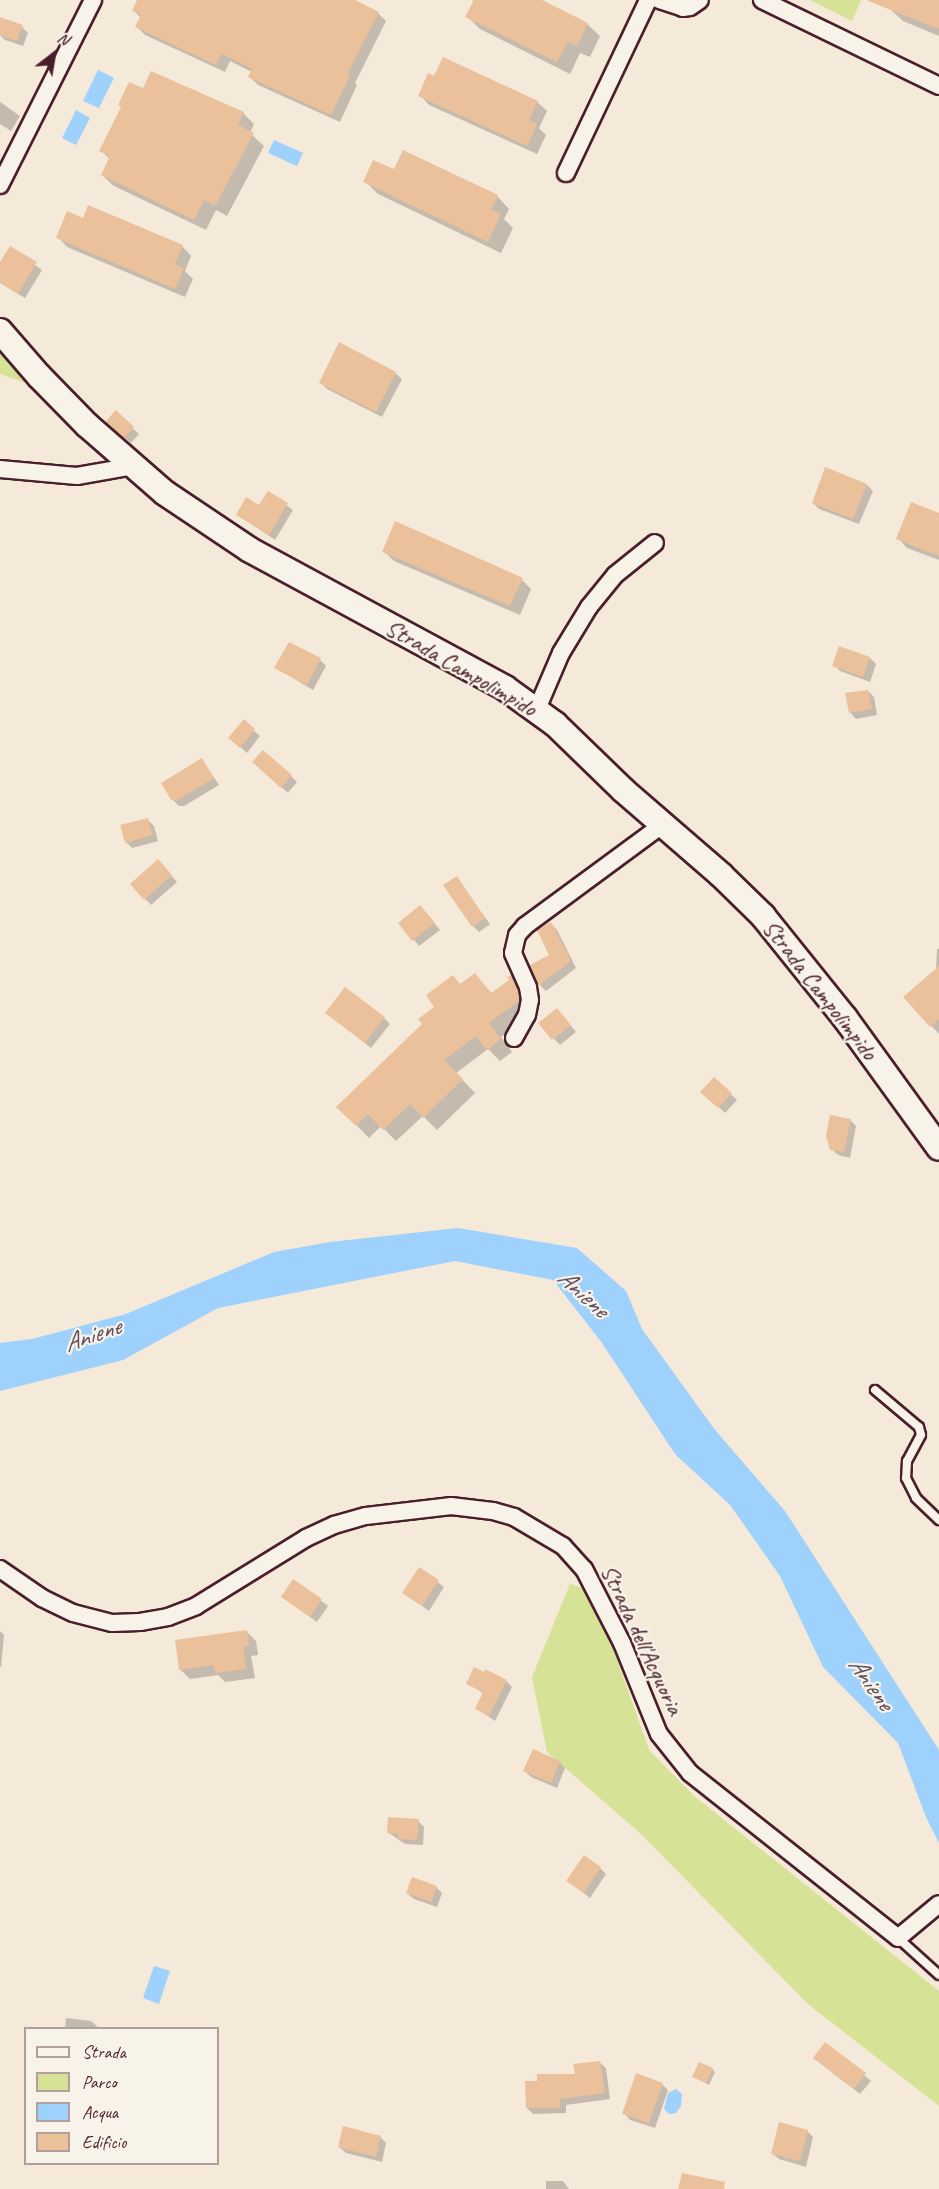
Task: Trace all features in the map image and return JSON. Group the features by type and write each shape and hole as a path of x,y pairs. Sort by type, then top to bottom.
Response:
{"street":[{"path":"0,185 93,0"},
{"path":"566,173 648,0"},
{"path":"658,0 683,8 690,7 700,0"},
{"path":"762,0 939,86"},
{"name":"Strada Campolimpido","path":"0,331 39,376 133,466 165,493 250,550 505,688 537,709 662,825 721,875 778,934 845,1018 939,1148"},
{"path":"0,469 77,476 133,466"},
{"path":"537,709 561,653 589,607 615,575 656,543"},
{"path":"514,1038 527,1015 530,1000 528,987 513,953 517,935 525,926 662,825"},
{"name":"Strada dell'Acquoria","path":"0,1569 42,1598 73,1613 112,1623 140,1622 168,1617 196,1606 288,1547 334,1525 355,1519 386,1512 451,1506 493,1511 514,1517 562,1546 584,1569 622,1644 649,1716 679,1761 702,1784 898,1938"},
{"path":"898,1938 939,1904"}],"lane":[{"path":"876,1390 919,1426 921,1435 907,1461 906,1478 916,1498 939,1520"},
{"path":"898,1938 939,1975"}],"green space":[{"path":"810,0 861,0 852,21"},
{"path":"0,342 37,387 0,374"},
{"path":"570,1584 593,1591 649,1750 694,1796 939,1991 939,2106 809,2005 642,1835 547,1752 532,1677"}],"water":[{"path":"98,70 114,78 99,108 83,101"},
{"path":"76,110 90,118 76,145 62,138"},
{"path":"274,140 303,153 297,166 268,153"},
{"name":"Aniene","path":"458,1228 577,1248 626,1291 642,1329 715,1430 785,1511 939,1750 939,1843 926,1817 898,1743 823,1667 780,1576 730,1505 675,1454 602,1343 553,1280 455,1261 218,1308 123,1360 0,1391 0,1343 32,1339 126,1314 274,1252 330,1242"},
{"path":"154,1966 170,1971 159,2004 143,1998"},
{"path":"676,2089 682,2094 681,2106 676,2113 669,2114 664,2109 668,2093"}],"building":[{"path":"137,0 355,0 379,12 347,75 350,76 331,115 248,77 252,69 222,54 216,65 135,27 141,15 132,11"},
{"path":"474,0 542,0 588,23 577,46 568,41 557,62 465,17"},
{"path":"939,0 939,29 868,1"},
{"path":"0,17 23,25 17,41 0,35"},
{"path":"443,57 538,101 529,120 537,124 527,146 418,96 428,73 434,76"},
{"path":"151,71 244,112 238,125 254,133 215,206 204,200 194,220 101,175 110,156 99,151 121,107 118,105 129,82 143,88"},
{"path":"403,150 498,195 491,209 501,214 488,242 363,182 373,160 394,169"},
{"path":"88,205 183,245 175,264 184,268 175,289 56,238 67,211 83,218"},
{"path":"10,246 37,262 18,294 0,282 0,262"},
{"path":"339,342 396,372 376,412 319,383"},
{"path":"116,410 134,427 124,438 105,422"},
{"path":"825,467 867,484 853,519 812,503"},
{"path":"268,491 288,503 269,535 236,515 246,497 259,505"},
{"path":"911,502 939,513 939,556 896,539"},
{"path":"395,521 523,578 510,606 382,552"},
{"path":"289,642 321,658 307,685 274,668"},
{"path":"839,646 870,657 863,677 832,666"},
{"path":"868,690 872,709 849,713 845,693"},
{"path":"244,719 255,729 240,748 228,738"},
{"path":"263,750 292,775 281,788 252,762"},
{"path":"202,758 214,778 178,800 171,800 161,783"},
{"path":"148,818 153,835 125,843 120,825"},
{"path":"158,859 172,875 144,900 130,884"},
{"path":"457,876 485,918 472,927 443,885"},
{"path":"420,905 435,923 412,941 398,923"},
{"path":"551,922 571,961 538,986 530,965 549,955 537,930"},
{"path":"939,966 939,1019 930,1027 903,997"},
{"path":"475,973 491,993 509,980 507,977 511,975 518,990 519,1001 489,1023 501,1039 487,1050 476,1036 444,1060 463,1079 423,1118 410,1104 383,1130 368,1114 356,1126 336,1107 422,1024 418,1019 434,1007 426,995 453,975 460,984"},
{"path":"345,987 385,1017 365,1043 325,1013"},
{"path":"557,1008 571,1025 552,1040 538,1023"},
{"path":"714,1077 732,1093 718,1108 700,1092"},
{"path":"830,1115 851,1119 844,1152 830,1150 826,1136"},
{"path":"419,1567 439,1580 422,1606 402,1593"},
{"path":"293,1579 322,1599 310,1617 281,1597"},
{"path":"247,1630 249,1646 243,1647 246,1669 215,1673 213,1665 179,1670 175,1640"},
{"path":"474,1667 484,1672 485,1669 507,1680 489,1716 475,1709 483,1692 466,1684"},
{"path":"533,1749 560,1761 551,1783 523,1771"},
{"path":"388,1817 419,1819 417,1840 398,1839 398,1834 387,1833"},
{"path":"584,1855 601,1867 584,1893 566,1881"},
{"path":"412,1877 437,1886 431,1902 406,1893"},
{"path":"825,2042 866,2073 854,2089 813,2058"},
{"path":"600,2061 605,2093 560,2099 560,2108 526,2108 525,2081 537,2081 537,2074 575,2074 573,2064"},
{"path":"699,2062 713,2068 706,2083 692,2077"},
{"path":"636,2073 663,2083 649,2123 622,2114"},
{"path":"779,2122 808,2130 800,2161 771,2154"},
{"path":"343,2126 381,2136 376,2157 338,2147"},
{"path":"682,2173 725,2182 724,2189 678,2189"}]}
